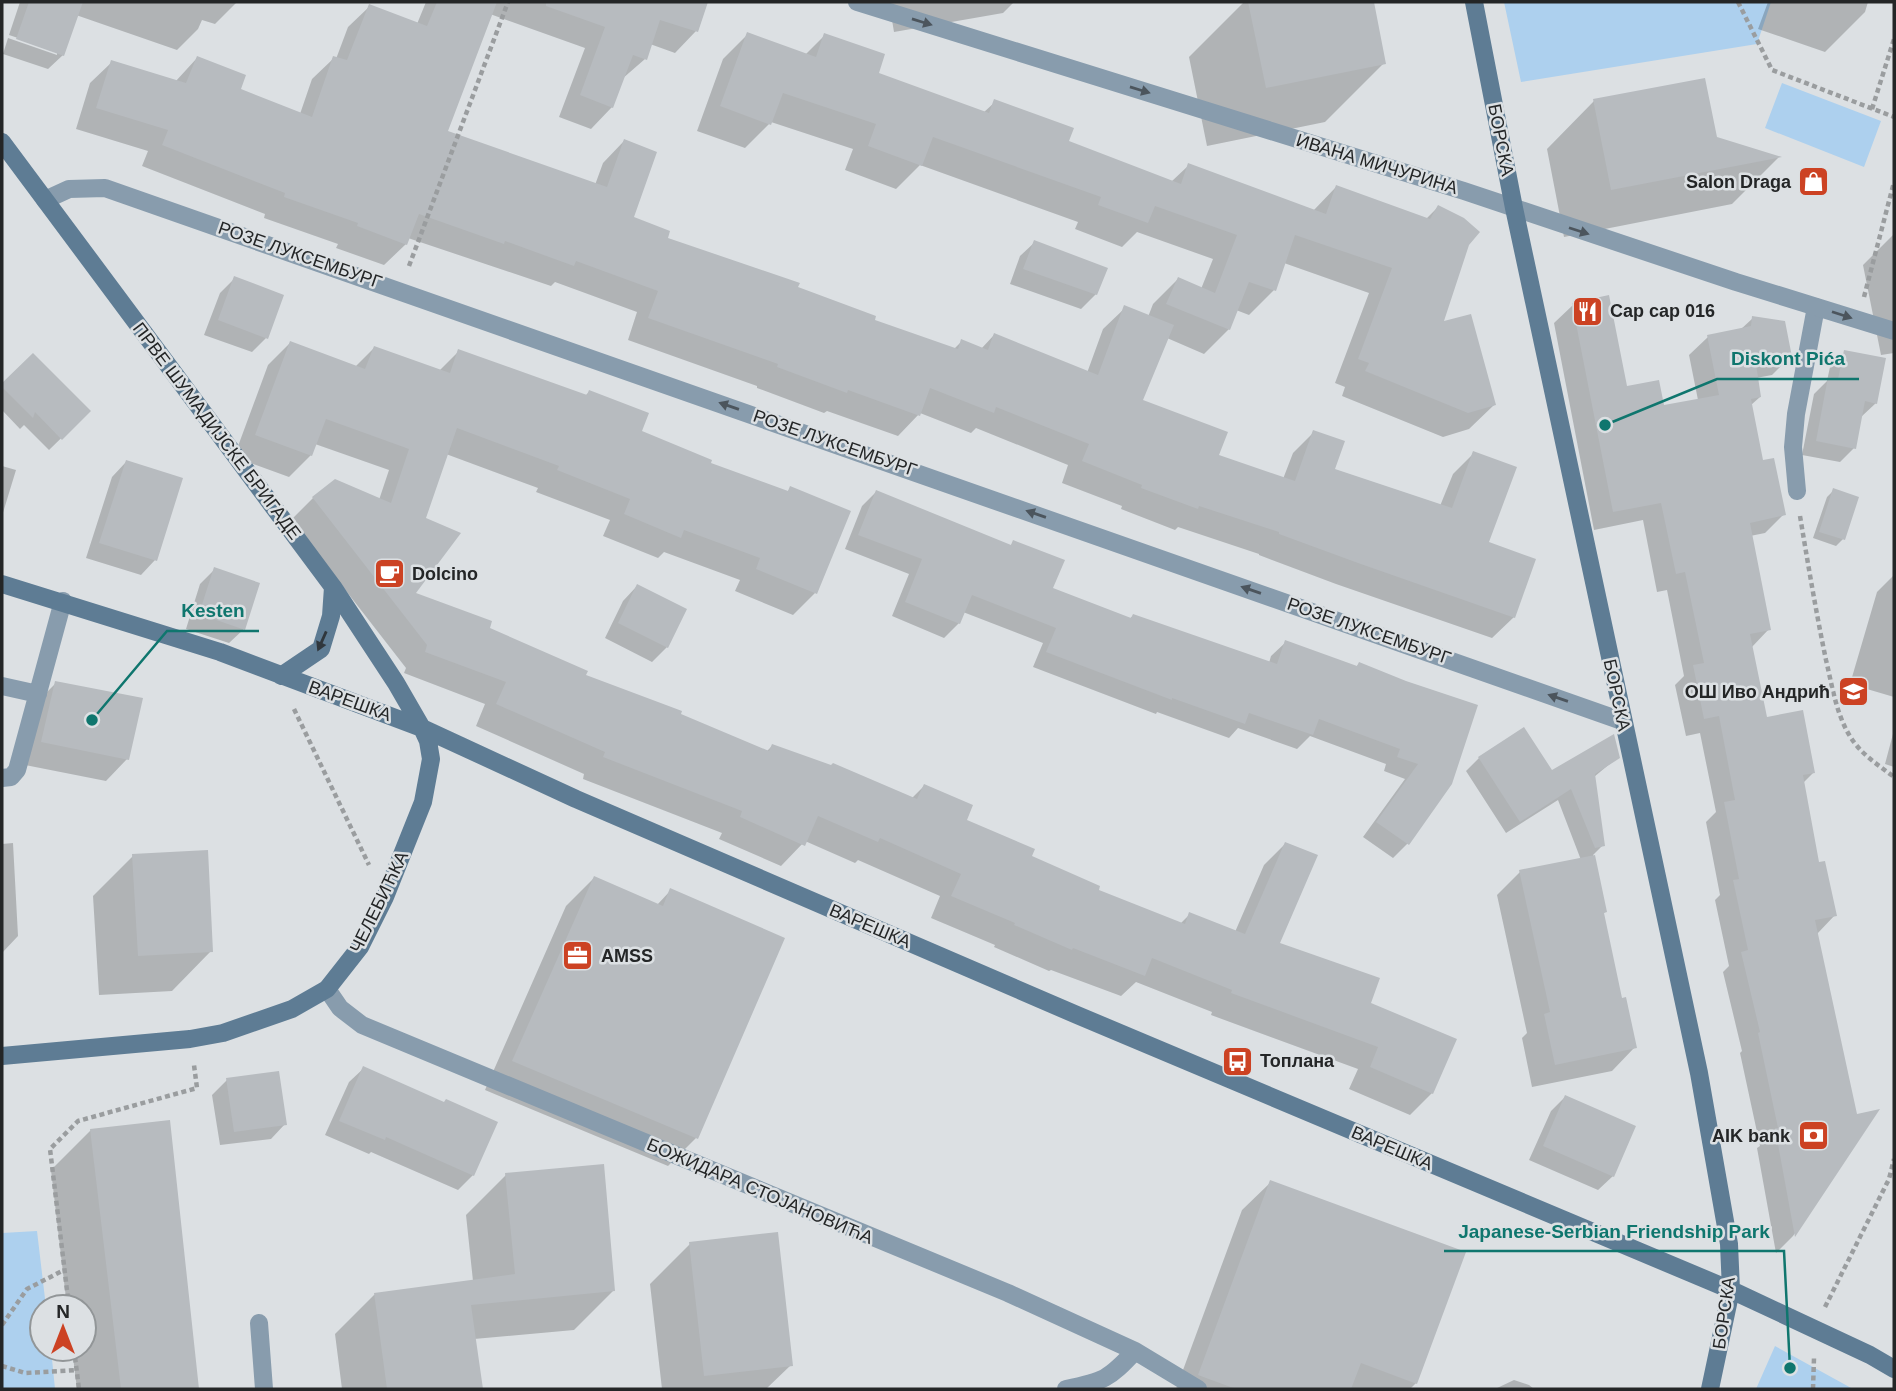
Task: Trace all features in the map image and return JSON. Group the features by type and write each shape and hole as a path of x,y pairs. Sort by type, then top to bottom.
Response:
{"street":[{"name":"ИВАНА МИЧУРИНА","path":"857,2 1514,208 1894,331"},
{"name":"БОРСКА","path":"1475,2 1514,208 1701,1085 1729,1244 1731,1290 1710,1389"},
{"name":"ПРВЕ ШУМАДИЈСКЕ БРИГАДЕ","path":"2,142 333,587 422,728"},
{"name":"РОЗЕ ЛУКСЕМБУРГ","path":"45,200 69,189 105,188 1622,720"},
{"path":"1797,491 1793,447 1796,414 1816,307"},
{"name":"ВАРЕШКА","path":"2,584 220,652 422,728 600,809 1077,1015 1731,1290 1894,1369"},
{"path":"279,675 321,649 331,616 333,587"},
{"path":"2,778 11,777 17,770 63,601"},
{"path":"2,687 38,694"},
{"name":"ЧЕЛЕБИЋКА","path":"2,1056 190,1039 242,1028 292,1009 327,989 360,947 385,897 423,802 430,750 422,728"},
{"name":"БОЖИДАРА СТОЈАНОВИЋА","path":"327,989 340,1008 362,1025 1007,1293 1135,1351 1198,1389"},
{"path":"259,1323 264,1389"},
{"path":"1066,1389 1103,1380 1112,1375 1135,1351"}],"path":[{"path":"400,290 508,2"},
{"path":"1738,2 1772,70 1894,117"},
{"path":"1872,109 1894,39"},
{"path":"1858,321 1894,182"},
{"path":"1797,491 1812,597 1837,706 1856,746 1894,777"},
{"path":"279,675 385,897"},
{"path":"67,1293 50,1149 78,1121 197,1088 190,1039"},
{"path":"1814,1329 1889,1179 1894,1159"},
{"path":"2,1325 27,1289 64,1270"},
{"path":"75,1363 79,1389"},
{"path":"2,1366 25,1373 76,1370"}],"shaded area":[{"path":"1504,2 1771,2 1757,44 1521,82"},
{"path":"1782,83 1881,121 1864,167 1765,128"},
{"path":"37,1231 44,1293 28,1293 28,1363 52,1363 55,1389 2,1389 2,1233"},
{"path":"1775,1346 1853,1389 1756,1389"}],"building":[{"path":"29,2 83,2 64,56 16,39"},
{"path":"437,2 497,2 448,131 607,187 624,139 657,152 634,217 670,231 668,238 800,283 798,287 876,316 875,320 958,349 961,339 988,350 994,333 1098,375 1124,305 1174,325 1143,400 1228,432 1219,455 1295,481 1313,430 1345,441 1335,469 1452,508 1473,451 1517,467 1489,542 1536,559 1515,618 1279,532 1199,506 1198,509 1141,488 1142,485 1082,461 1089,444 996,407 994,413 930,388 920,416 848,390 847,393 777,367 778,364 648,318 658,291 576,261 574,266 419,214 407,245 162,145 168,130 96,108 111,60 186,83 197,56 246,75 241,89 312,117 333,56 347,60 369,4 427,26"},
{"path":"546,2 708,2 698,32 660,20 647,60 633,55 613,108 580,95 605,27 546,6"},
{"path":"1248,2 1374,2 1386,64 1266,88"},
{"path":"747,32 816,57 824,33 885,54 879,73 989,113 994,99 1074,128 1069,141 1181,184 1188,163 1326,214 1336,185 1430,219 1438,205 1464,218 1480,232 1469,245 1444,321 1471,314 1496,405 1468,413 1365,371 1369,363 1358,359 1392,268 1295,235 1276,291 1249,282 1230,330 1166,304 1178,277 1215,293 1237,235 1155,206 1148,223 1098,205 1101,197 933,137 922,166 868,146 876,124 783,93 771,125 720,106"},
{"path":"1705,78 1717,137 1782,157 1611,190 1593,99"},
{"path":"1034,240 1108,268 1097,295 1023,269"},
{"path":"234,276 284,295 268,339 218,320"},
{"path":"1609,295 1627,386 1659,380 1664,405 1719,395 1707,335 1751,326 1752,316 1785,321 1792,357 1756,364 1761,397 1751,399 1763,460 1774,458 1786,515 1750,523 1771,630 1750,634 1767,717 1803,710 1815,773 1803,775 1819,862 1825,861 1837,916 1815,920 1857,1114 1880,1109 1795,1237 1775,1128 1778,1128 1758,1033 1760,1032 1741,952 1748,950 1733,880 1739,879 1724,802 1735,800 1719,716 1704,719 1693,665 1704,663 1685,572 1676,574 1661,503 1613,512 1572,303"},
{"path":"290,341 365,369 374,346 450,373 458,349 587,395 589,390 649,413 642,431 712,460 711,463 788,491 790,486 851,511 817,594 756,569 760,558 684,530 681,538 624,514 630,499 557,470 559,466 457,428 426,518 461,533 416,593 492,621 490,628 588,671 586,675 682,711 681,714 769,751 772,744 831,765 833,763 917,799 924,784 973,805 967,820 1035,849 1032,856 1100,886 1099,890 1185,924 1189,912 1245,934 1285,842 1318,855 1280,943 1380,978 1371,1003 1457,1039 1433,1094 1370,1067 1378,1047 1231,993 1232,990 1152,958 1145,976 1073,948 1072,950 951,896 961,874 880,838 878,842 818,816 805,846 740,817 742,811 603,757 605,752 496,704 506,682 425,652 427,645 312,497 335,479 391,503 409,449 326,419 312,456 255,435"},
{"path":"1844,350 1886,358 1877,404 1865,401 1856,449 1816,441 1828,377 1838,379"},
{"path":"33,353 91,411 62,440 35,412 33,418 2,387 2,383"},
{"path":"126,460 183,478 157,561 99,543"},
{"path":"1833,488 1859,497 1845,540 1819,532"},
{"path":"876,490 1011,545 1013,540 1065,560 1053,588 1131,618 1133,614 1277,664 1285,640 1357,666 1359,662 1478,705 1452,784 1409,845 1376,822 1418,764 1397,757 1400,749 1319,719 1313,735 1249,713 1245,724 1172,700 1046,652 1056,628 972,595 960,624 905,602 922,559 858,535"},
{"path":"214,567 260,583 245,630 199,614"},
{"path":"637,584 687,609 668,648 618,623"},
{"path":"55,681 143,698 129,760 41,742"},
{"path":"1524,727 1552,770 1614,734 1620,758 1595,774 1605,846 1595,848 1571,789 1520,822 1478,757"},
{"path":"208,850 213,952 138,956 132,854"},
{"path":"1595,855 1622,998 1626,997 1637,1048 1555,1065 1544,1014 1550,1012 1519,870"},
{"path":"594,876 663,906 670,888 785,938 698,1139 512,1061"},
{"path":"363,1066 444,1102 446,1099 498,1122 474,1176 386,1137 385,1140 339,1121"},
{"path":"279,1071 287,1125 234,1132 226,1078"},
{"path":"1565,1095 1636,1126 1614,1177 1543,1146"},
{"path":"170,1120 199,1389 121,1389 90,1129"},
{"path":"604,1164 615,1291 471,1305 483,1389 387,1389 374,1293 515,1274 505,1173"},
{"path":"1270,1180 1466,1252 1417,1384 1361,1363 1351,1389 1236,1389 1198,1375"},
{"path":"778,1232 793,1366 704,1376 689,1242"}],"place":[{"name":"Salon Draga","path":"1814,182"},
{"name":"Cap cap 016","path":"1587,311"},
{"name":"Diskont Pića","path":"1605,425"},
{"name":"Dolcino","path":"389,574"},
{"name":"ОШ Иво Андрић","path":"1853,692"},
{"name":"Kesten","path":"92,720"},
{"name":"AMSS","path":"578,956"},
{"name":"Топлана","path":"1237,1061"},
{"name":"AIK bank","path":"1813,1136"},
{"name":"Japanese-Serbian Friendship Park","path":"1790,1368"}]}
